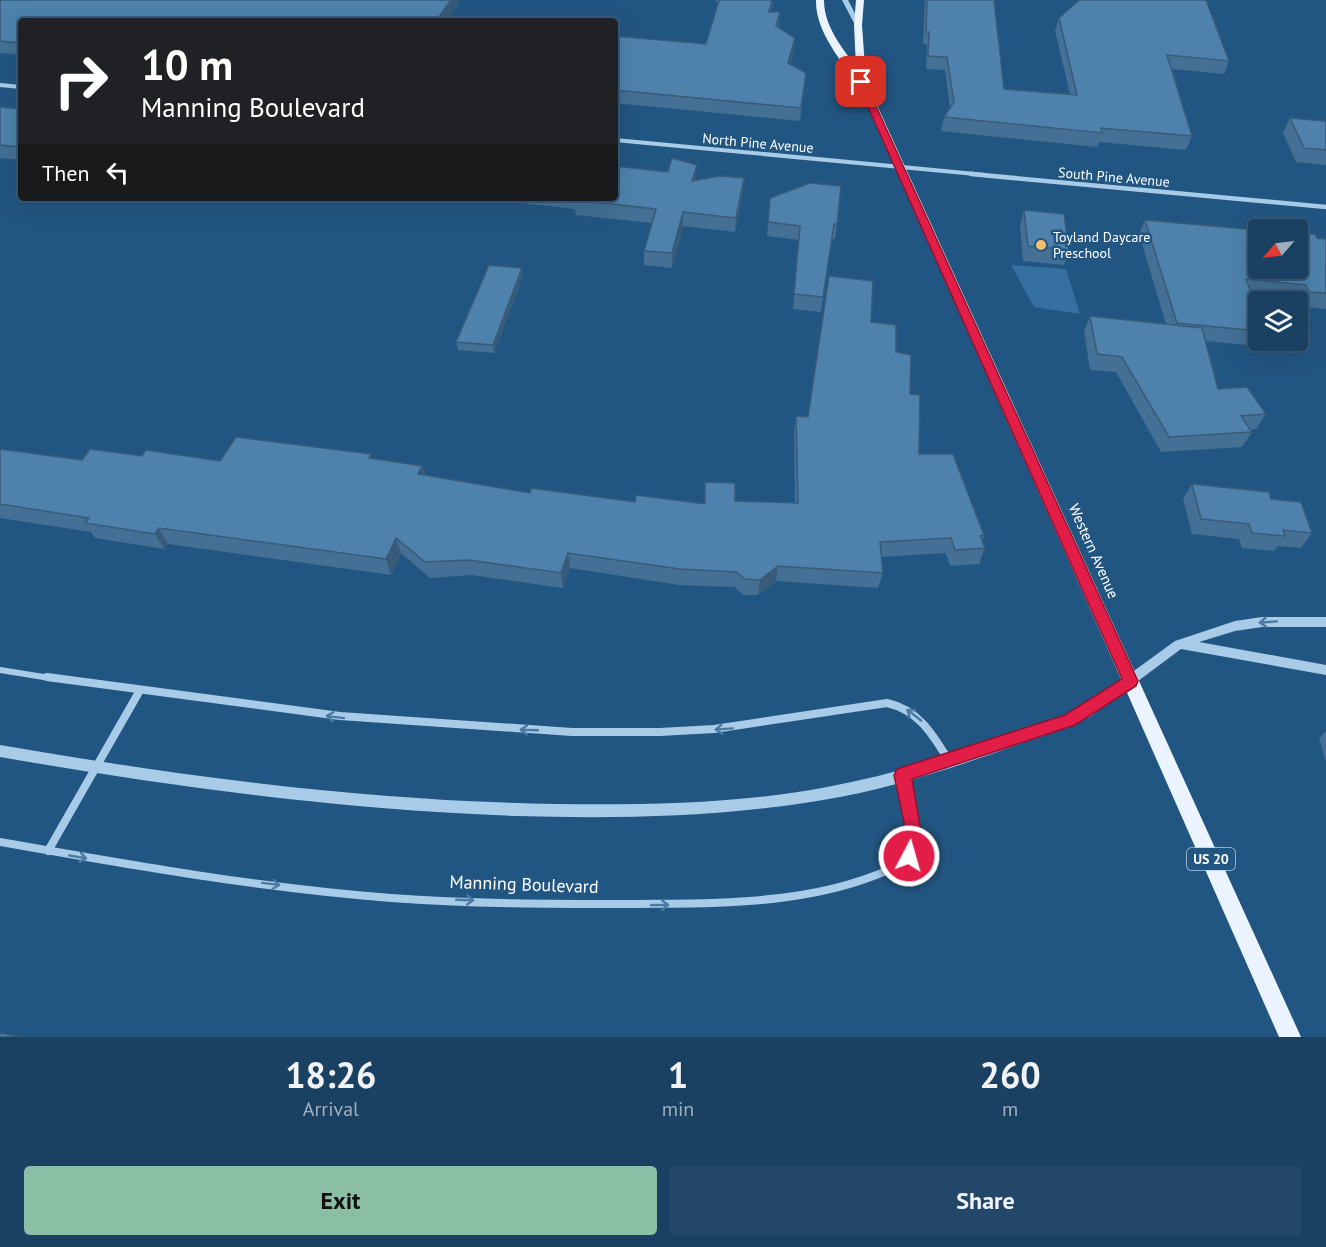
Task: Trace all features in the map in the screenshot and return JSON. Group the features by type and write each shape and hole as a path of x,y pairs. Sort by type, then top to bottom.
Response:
{"main road":[{"name":"US 20","path":"858,25 860,0"},
{"name":"Western Avenue","path":"818,3 834,42 861,82 900,166 1290,1037"},
{"name":"Western Avenue","path":"858,25 861,82"}],"street":[{"name":"Western Avenue","path":"845,0 858,25"},
{"path":"0,85 18,87"},
{"name":"North Pine Avenue","path":"618,140 900,166"},
{"name":"South Pine Avenue","path":"900,166 1326,207"},
{"path":"0,750 96,768 358,802 592,811 688,809 758,803 826,794 903,775 1070,720 1131,681 1179,644 1235,626 1262,622 1326,622"},
{"path":"1179,644 1326,670"},
{"path":"0,670 139,692 344,718 513,730 622,733 741,727 887,703 903,707 918,717 949,761"},
{"path":"48,851 139,692"},
{"name":"Manning Boulevard","path":"0,842 160,871 393,898 597,904 731,903 824,891 880,875 905,862 909,856 913,838 903,775"}],"shaded area":[{"path":"1011,265 1066,269 1080,314 1034,307"}],"building":[{"path":"0,0 451,0 438,18 18,18 18,43 0,41"},
{"path":"719,0 772,0 769,12 780,12 776,26 795,38 788,63 806,73 801,108 618,90 618,36 706,44"},
{"path":"927,0 994,0 1004,89 1077,95 1059,18 1079,0 1206,0 1229,61 1167,55 1192,136 1101,128 1102,133 944,117 954,102 947,57 928,56"},
{"path":"0,107 18,109 18,147 0,145"},
{"path":"1290,118 1326,121 1326,150 1304,148"},
{"path":"672,158 697,165 692,181 720,176 744,178 736,218 683,212 672,253 644,251 656,209 584,201 618,201 618,166 668,172"},
{"path":"810,183 841,186 837,224 834,224 823,297 794,294 800,226 768,222 770,198"},
{"path":"1024,210 1064,214 1069,250 1028,246"},
{"path":"1145,220 1248,229 1248,279 1308,279 1308,234 1326,239 1326,293 1309,292 1306,285 1246,279 1250,291 1248,291 1248,330 1177,323"},
{"path":"489,265 522,268 493,345 456,342"},
{"path":"829,276 873,281 871,322 896,325 896,352 911,355 910,394 920,395 919,454 953,454 984,535 980,536 985,548 955,550 951,538 880,542 883,573 778,566 760,580 745,579 736,572 680,569 568,553 561,573 468,560 425,562 396,538 386,559 159,528 155,534 85,523 89,518 0,504 0,449 82,460 90,449 142,456 146,450 220,461 236,437 371,454 369,458 422,466 418,474 530,493 531,488 635,502 636,495 705,504 705,482 735,483 735,501 798,503 796,416 808,417"},
{"path":"1090,316 1202,328 1218,389 1247,387 1266,414 1241,416 1252,432 1169,437 1122,357 1097,354"},
{"path":"1192,484 1269,492 1271,499 1301,502 1312,533 1283,530 1285,536 1252,533 1249,524 1201,519"},
{"path":"0,1033 21,1037 0,1037"}],"place":[{"name":"Toyland Daycare Preschool","path":"1041,245"}],"route":[{"path":"861,82 1131,681 1087,712 1070,720 903,775 912,822 913,838 909,856"}]}
